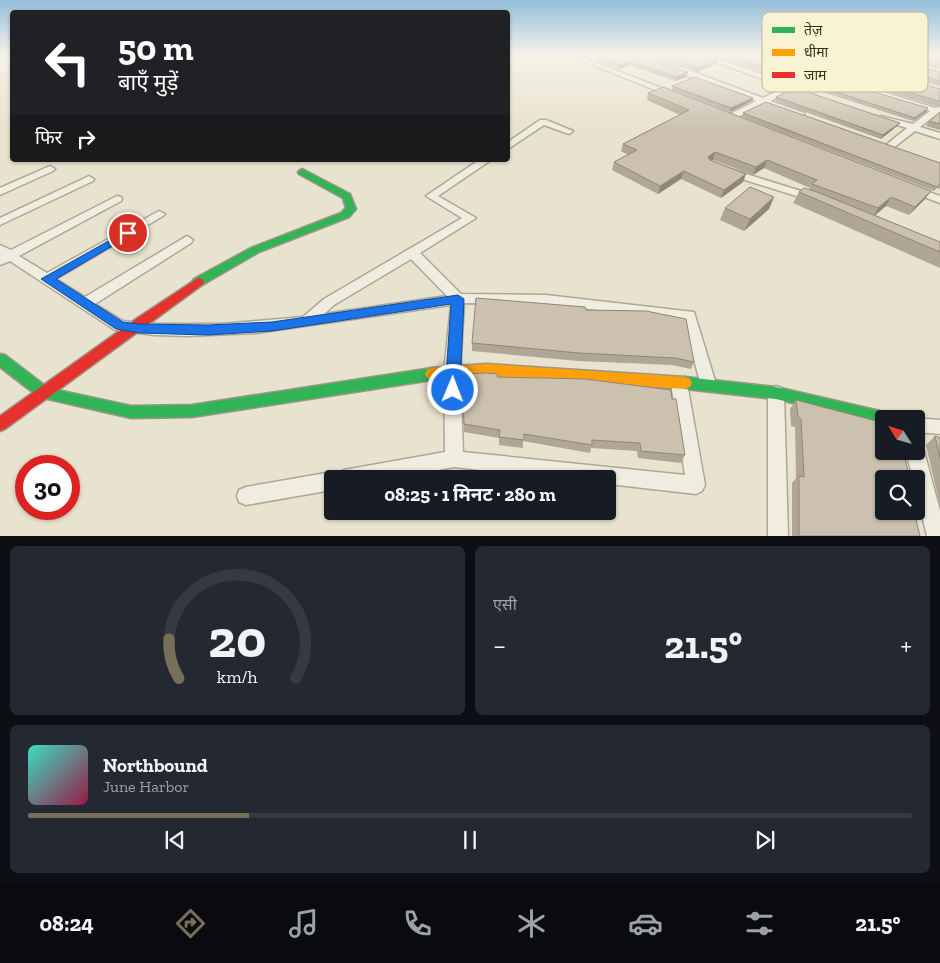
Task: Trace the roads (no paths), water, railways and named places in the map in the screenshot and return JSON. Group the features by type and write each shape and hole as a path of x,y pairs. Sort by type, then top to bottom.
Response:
{"street":[{"path":"636,80 678,96"},
{"path":"707,80 808,117"},
{"path":"731,117 781,92"},
{"path":"807,92 819,96"},
{"path":"878,92 938,110"},
{"path":"889,147 912,127 938,110"},
{"path":"875,115 940,136"},
{"path":"510,145 543,122 569,131"},
{"path":"307,321 329,302 470,218 431,196 483,162"},
{"path":"720,168 754,181 825,203"},
{"path":"0,192 50,169"},
{"path":"0,424 131,328 227,264 287,237 345,215 351,209 347,196 302,172"},
{"path":"0,222 89,179"},
{"path":"904,185 940,200"},
{"path":"3,255 117,199"},
{"path":"47,279 159,214"},
{"path":"86,303 187,240"},
{"path":"412,254 458,299"},
{"path":"3,255 47,279 120,326 131,328 208,330 272,327 458,299 518,297 689,316 708,384"},
{"path":"454,459 452,372 458,299"},
{"path":"0,359 44,393 131,412 192,411 452,372 486,370 708,384 776,393 875,417"},
{"path":"394,470 454,459 696,485 679,383"},
{"path":"776,393 778,536"},
{"path":"925,426 940,427"},
{"path":"917,460 937,536"},
{"path":"246,496 324,482"}]}
